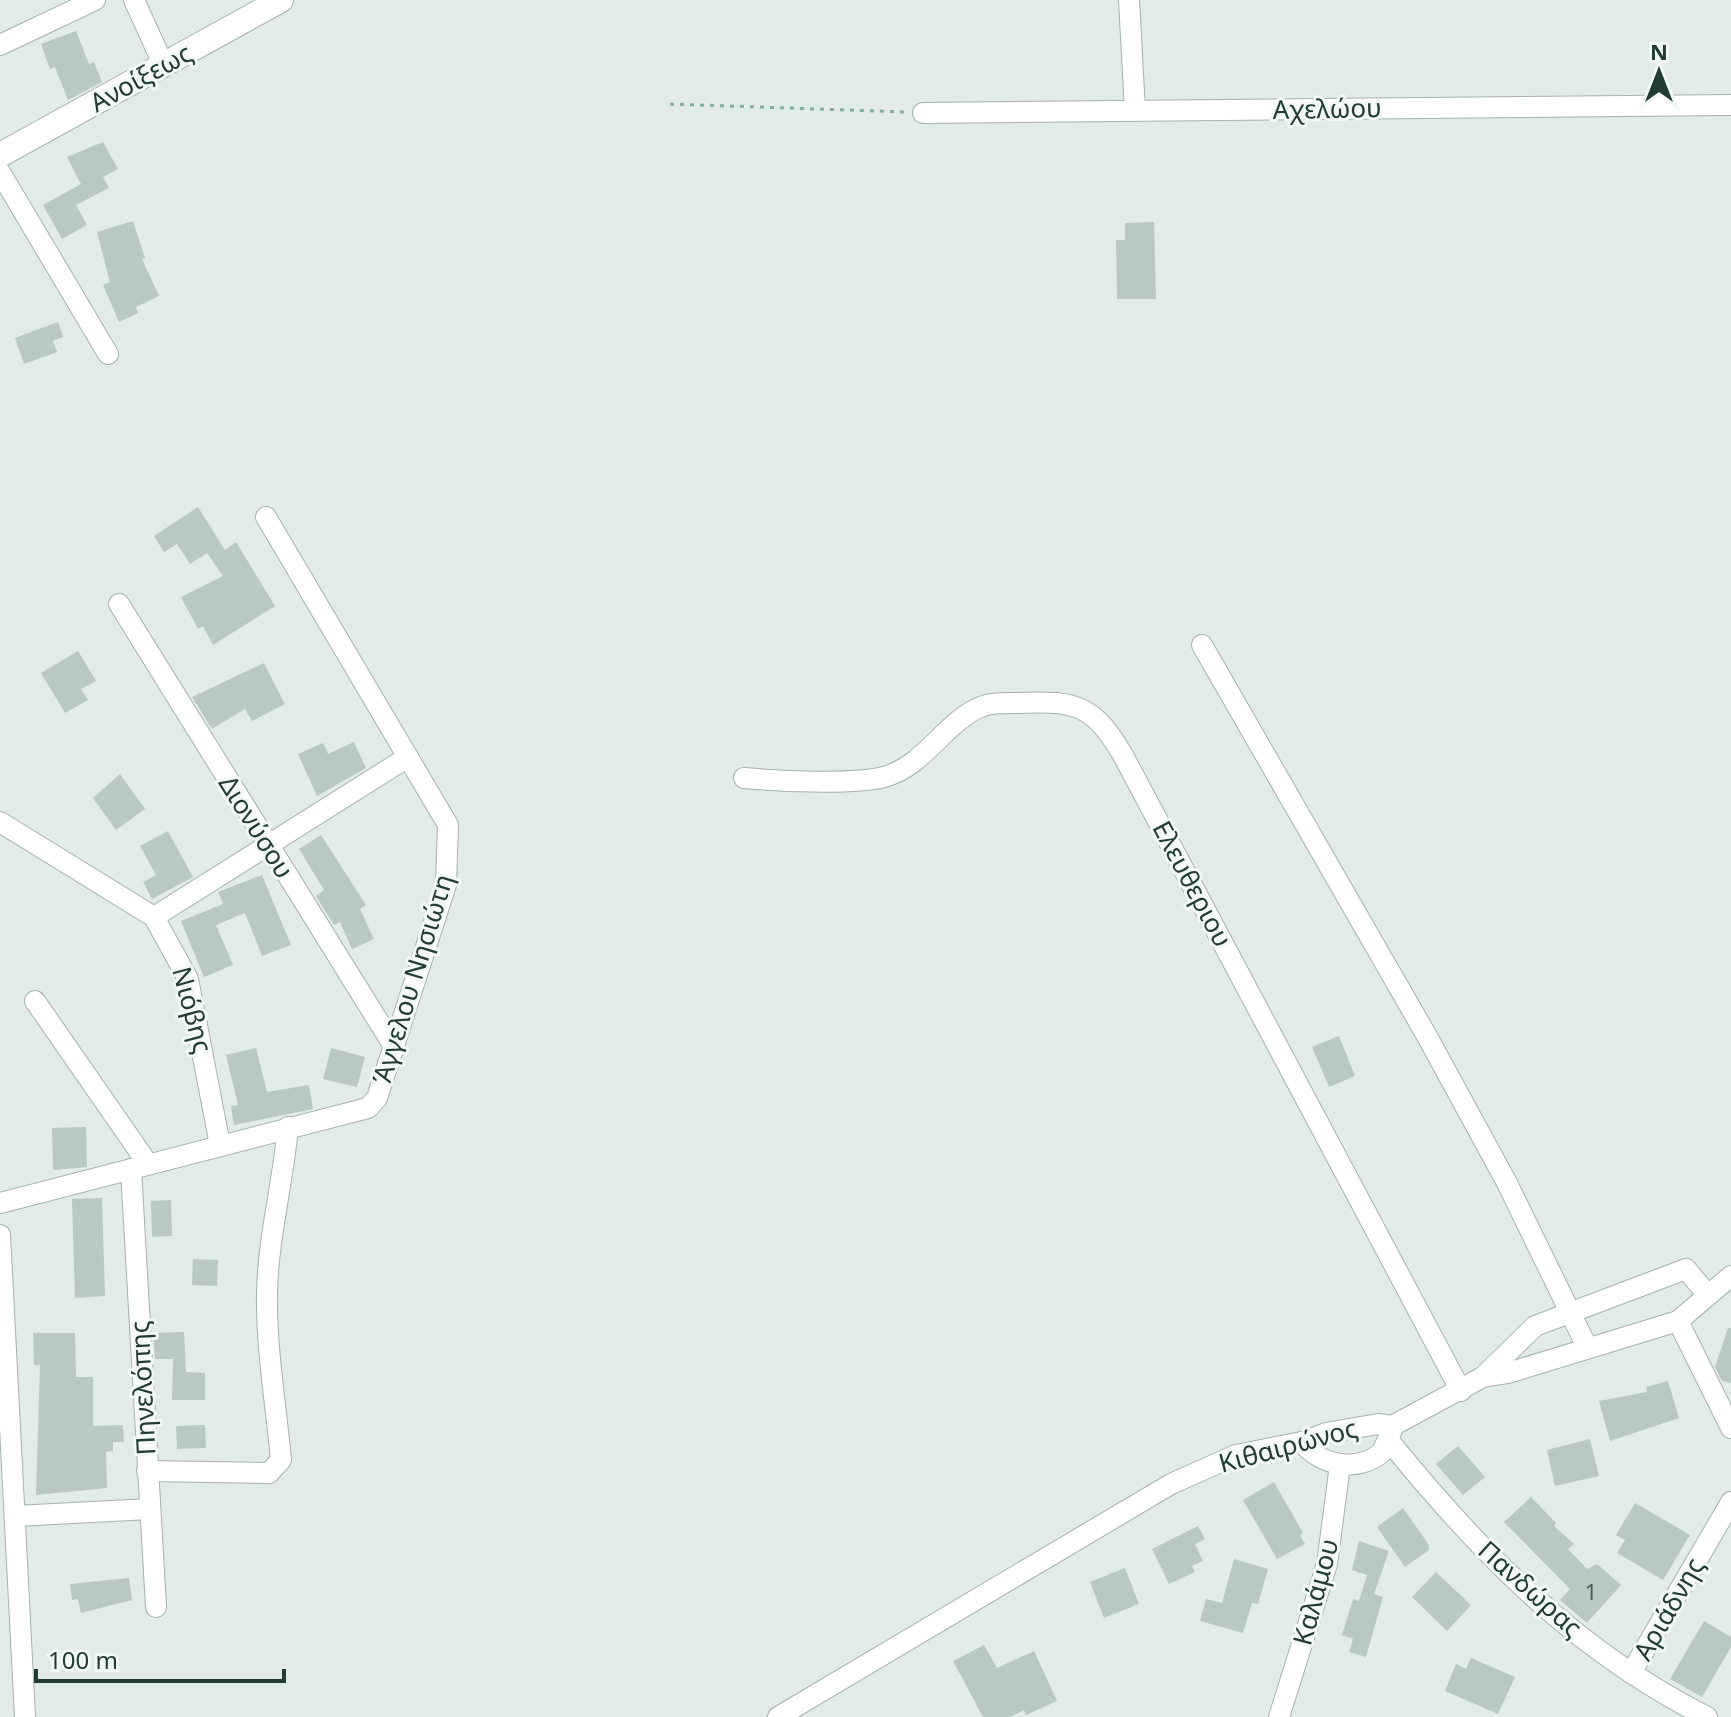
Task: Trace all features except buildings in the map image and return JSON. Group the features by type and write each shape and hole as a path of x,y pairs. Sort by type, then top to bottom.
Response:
{"street":[{"path":"0,45 95,0"},
{"path":"134,0 164,66"},
{"name":"Ανοίξεως","path":"0,155 281,0"},
{"path":"1129,0 1135,111"},
{"name":"Αχελώου","path":"923,113 1731,105"},
{"path":"0,172 108,354"},
{"name":"Άγγελου Νησιώτη","path":"0,1203 368,1108 377,1098 446,885 450,847 448,825 266,517"},
{"name":"Διονύσου","path":"119,604 395,1048"},
{"path":"1202,645 1428,1038 1507,1183 1587,1347"},
{"name":"Ελευθεριου","path":"744,778 799,781 883,777 902,769 978,708 994,703 1055,700 1078,705 1095,716 1125,759 1461,1391"},
{"path":"154,917 408,757"},
{"name":"Νιόβης","path":"0,822 154,917 188,979 220,1145"},
{"path":"35,1001 139,1167"},
{"path":"147,1471 269,1473 281,1460 267,1296 270,1248 282,1191 288,1127"},
{"name":"Πηνελόπης","path":"139,1167 147,1471 156,1607"},
{"path":"0,1235 25,1717"},
{"path":"1483,1377 1535,1326 1569,1312 1686,1269 1707,1294"},
{"name":"Κιθαιρώνος","path":"778,1717 1171,1484 1236,1455 1302,1442 1308,1437 1370,1425 1391,1434 1483,1377 1508,1373 1678,1321 1731,1276"},
{"path":"1678,1321 1731,1428"},
{"path":"1302,1442 1323,1460 1340,1465 1376,1457 1391,1434"},
{"name":"Πανδώρας","path":"1391,1434 1429,1490 1548,1613 1656,1691 1707,1717"},
{"name":"Καλάμου","path":"1279,1717 1327,1564 1340,1465"},
{"name":"Αριάδνης","path":"1631,1673 1731,1502"},
{"path":"15,1516 150,1509"}],"path":[{"path":"670,104 923,113"}]}
